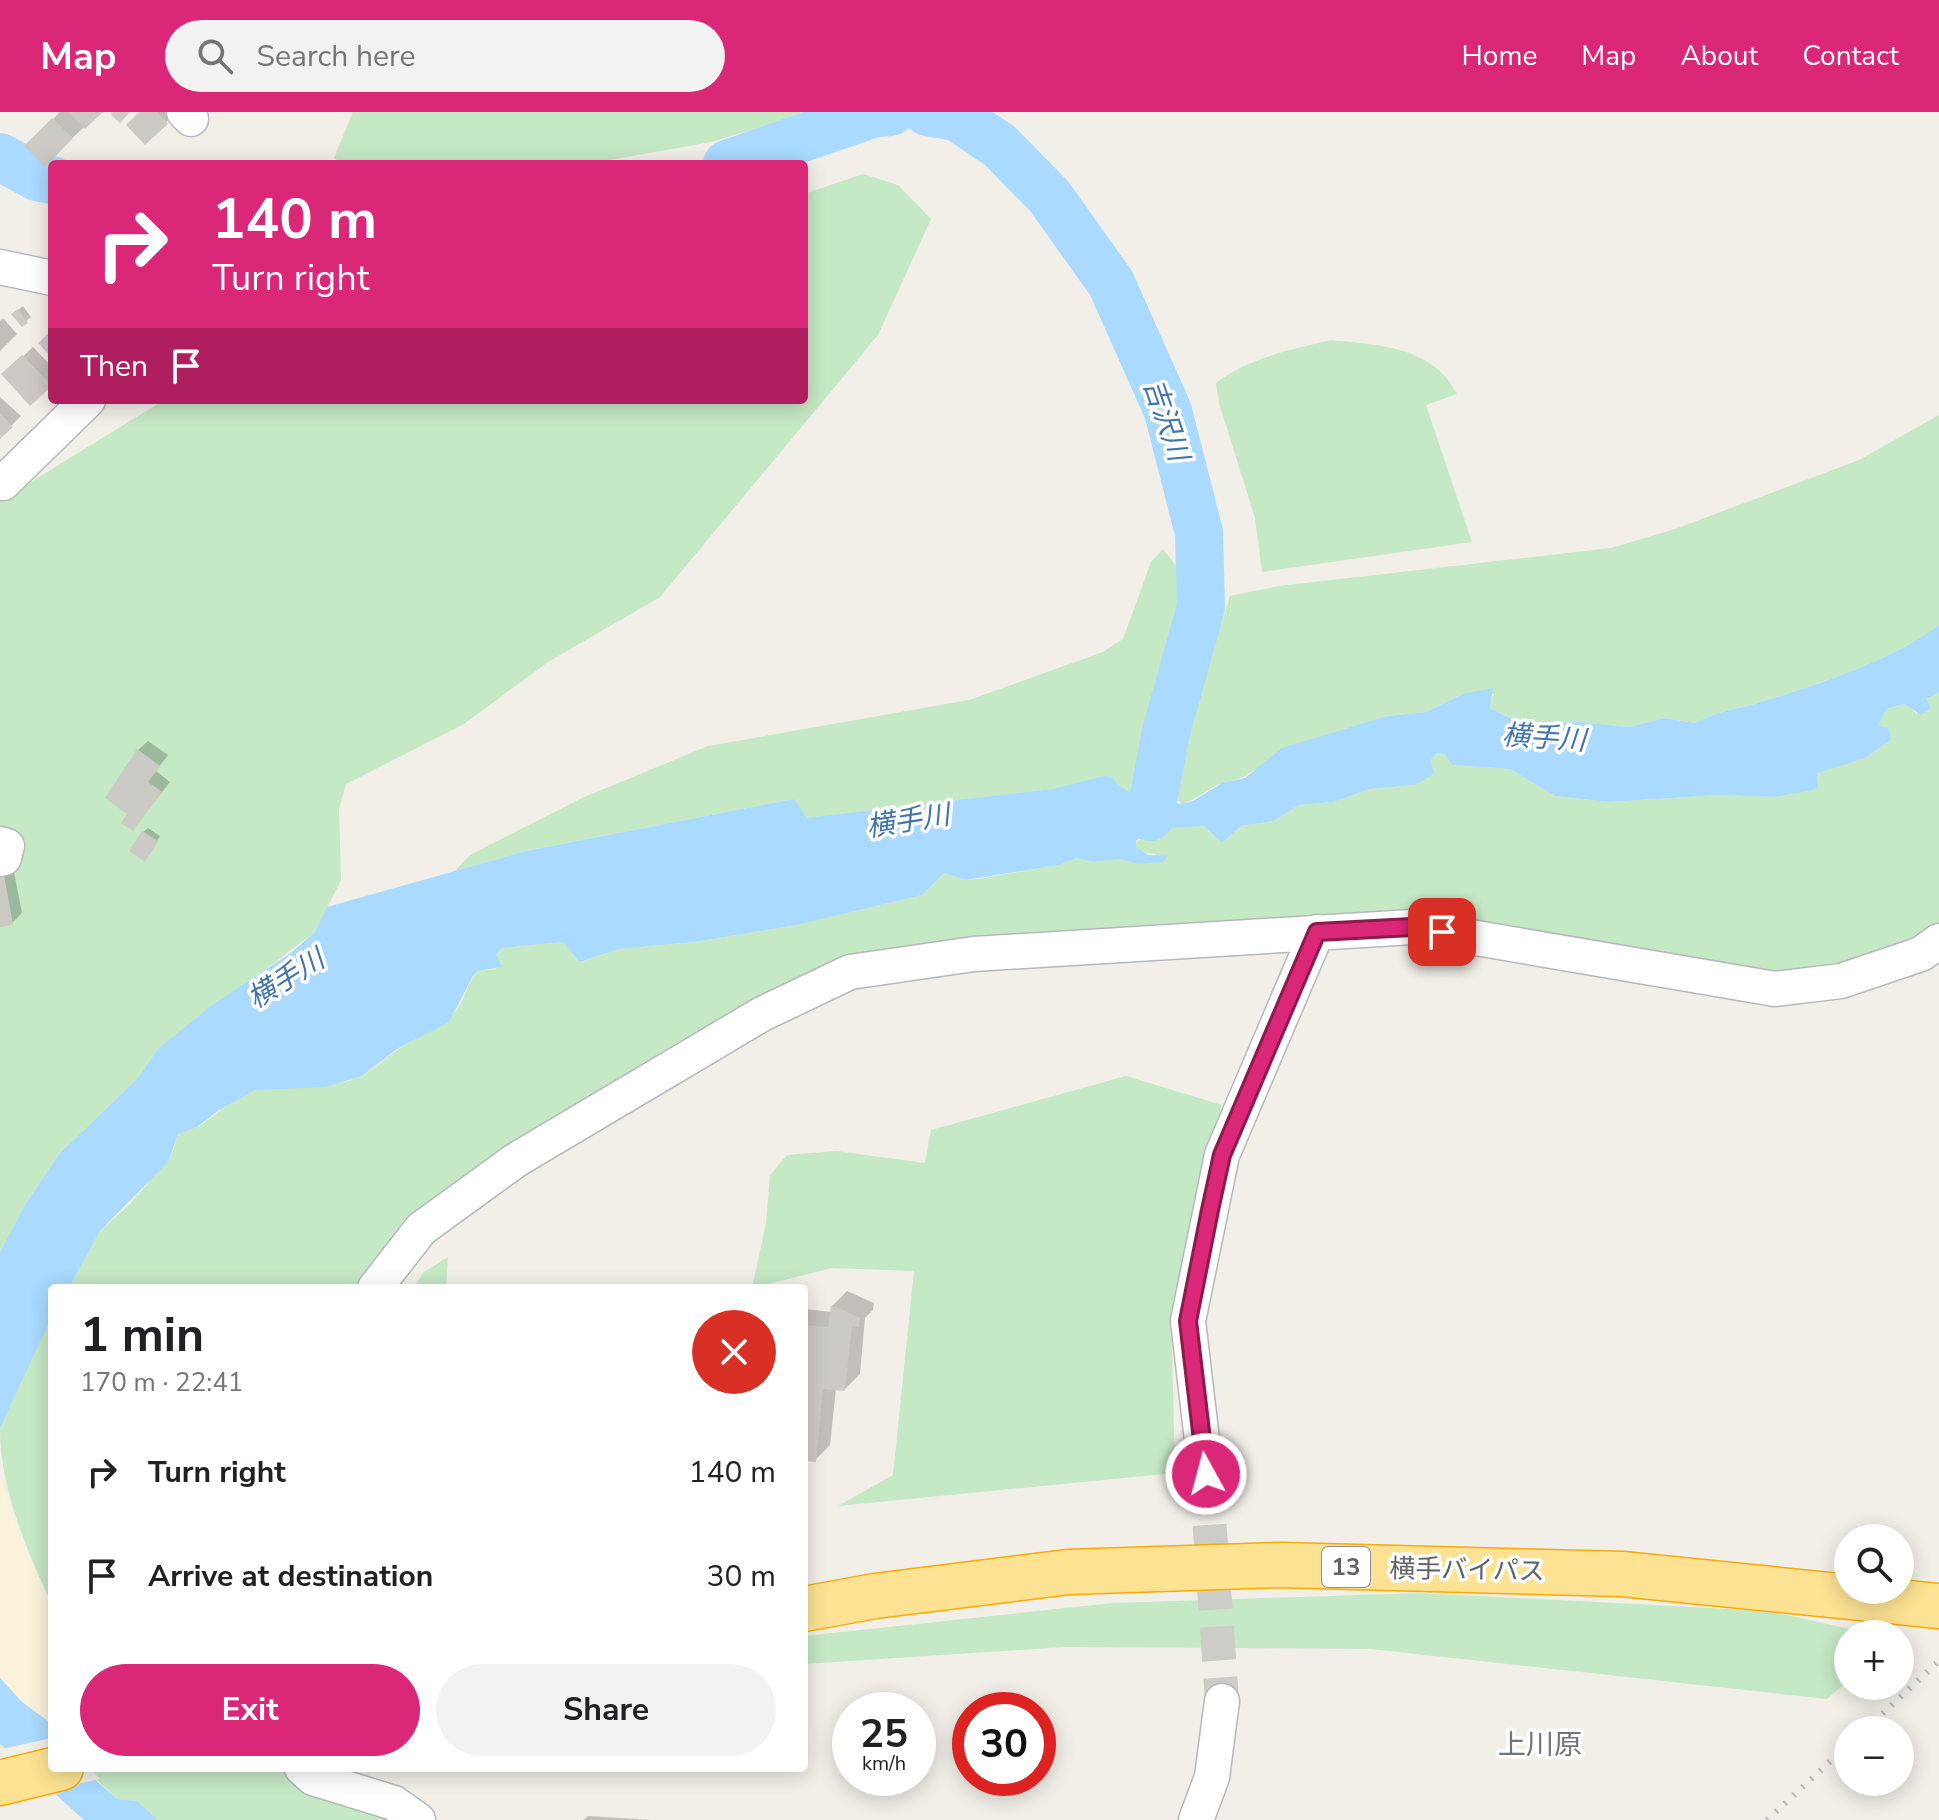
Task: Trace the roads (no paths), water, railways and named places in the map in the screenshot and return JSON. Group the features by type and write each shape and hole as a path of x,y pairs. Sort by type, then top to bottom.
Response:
{"highway":[{"name":"横手バイパス","path":"808,1608 875,1596 1068,1572 1280,1565 1622,1574 1939,1606"},
{"path":"0,1783 48,1771"}],"street":[{"path":"0,267 48,277"},
{"path":"0,480 3,483 84,404"},
{"path":"0,844 7,846 4,858 0,859"},
{"path":"378,1284 421,1229 516,1160 762,1014 850,972 974,954 1412,927 1775,989 1841,981 1921,954 1939,941"},
{"path":"1206,1474 1188,1321 1218,1170 1317,932"},
{"path":"1196,1820 1212,1777 1222,1701"},
{"path":"306,1772 313,1778 394,1803 418,1820"}],"water":[{"name":"横手川","path":"1939,625 1939,693 1926,699 1931,708 1921,715 1904,704 1887,709 1878,725 1889,729 1891,740 1865,758 1817,773 1818,787 1813,790 1774,797 1719,795 1609,802 1555,796 1510,769 1452,765 1445,755 1437,753 1430,761 1435,773 1415,785 1369,789 1334,802 1299,805 1274,821 1241,826 1222,843 1204,826 1155,829 1136,841 1136,847 1148,855 1168,856 1163,862 1137,864 1119,859 1094,862 1076,858 1059,865 966,880 944,873 922,895 797,925 694,942 619,949 580,962 563,942 502,948 496,955 502,967 478,971 473,976 449,1022 397,1049 362,1076 326,1087 255,1090 219,1110 197,1127 178,1134 168,1162 100,1231 71,1284 48,1284 48,1325 0,1428 0,1252 26,1203 59,1154 137,1079 158,1049 211,1006 292,952 315,932 327,907 526,851 794,799 807,818 1052,789 1106,776 1112,777 1128,791 1141,794 1148,788 1157,792 1161,801 1181,804 1193,801 1222,783 1245,778 1282,748 1388,716 1426,712 1463,694 1493,688 1490,708 1518,722 1538,725 1578,722 1629,727 1665,718 1695,723 1832,679 1920,638"},
{"path":"0,1678 22,1702 48,1721 48,1772 70,1772 92,1777 117,1799 137,1801 158,1820 84,1820 0,1744"}],"waterway":[{"name":"吉沢川","path":"739,160 872,114 891,112"},
{"name":"吉沢川","path":"927,112 957,117 1000,146 1049,196 1111,283 1168,411 1199,533 1201,607 1166,732 1150,817"},
{"name":"吉沢川","path":"0,157 37,177 48,179"}],"tunnel":[{"path":"1206,1474 1222,1701"}],"railway":[{"path":"1880,1716 1939,1661"},
{"path":"1767,1820 1834,1758"}],"district":[{"name":"上川原","path":"1540,1745"}]}
